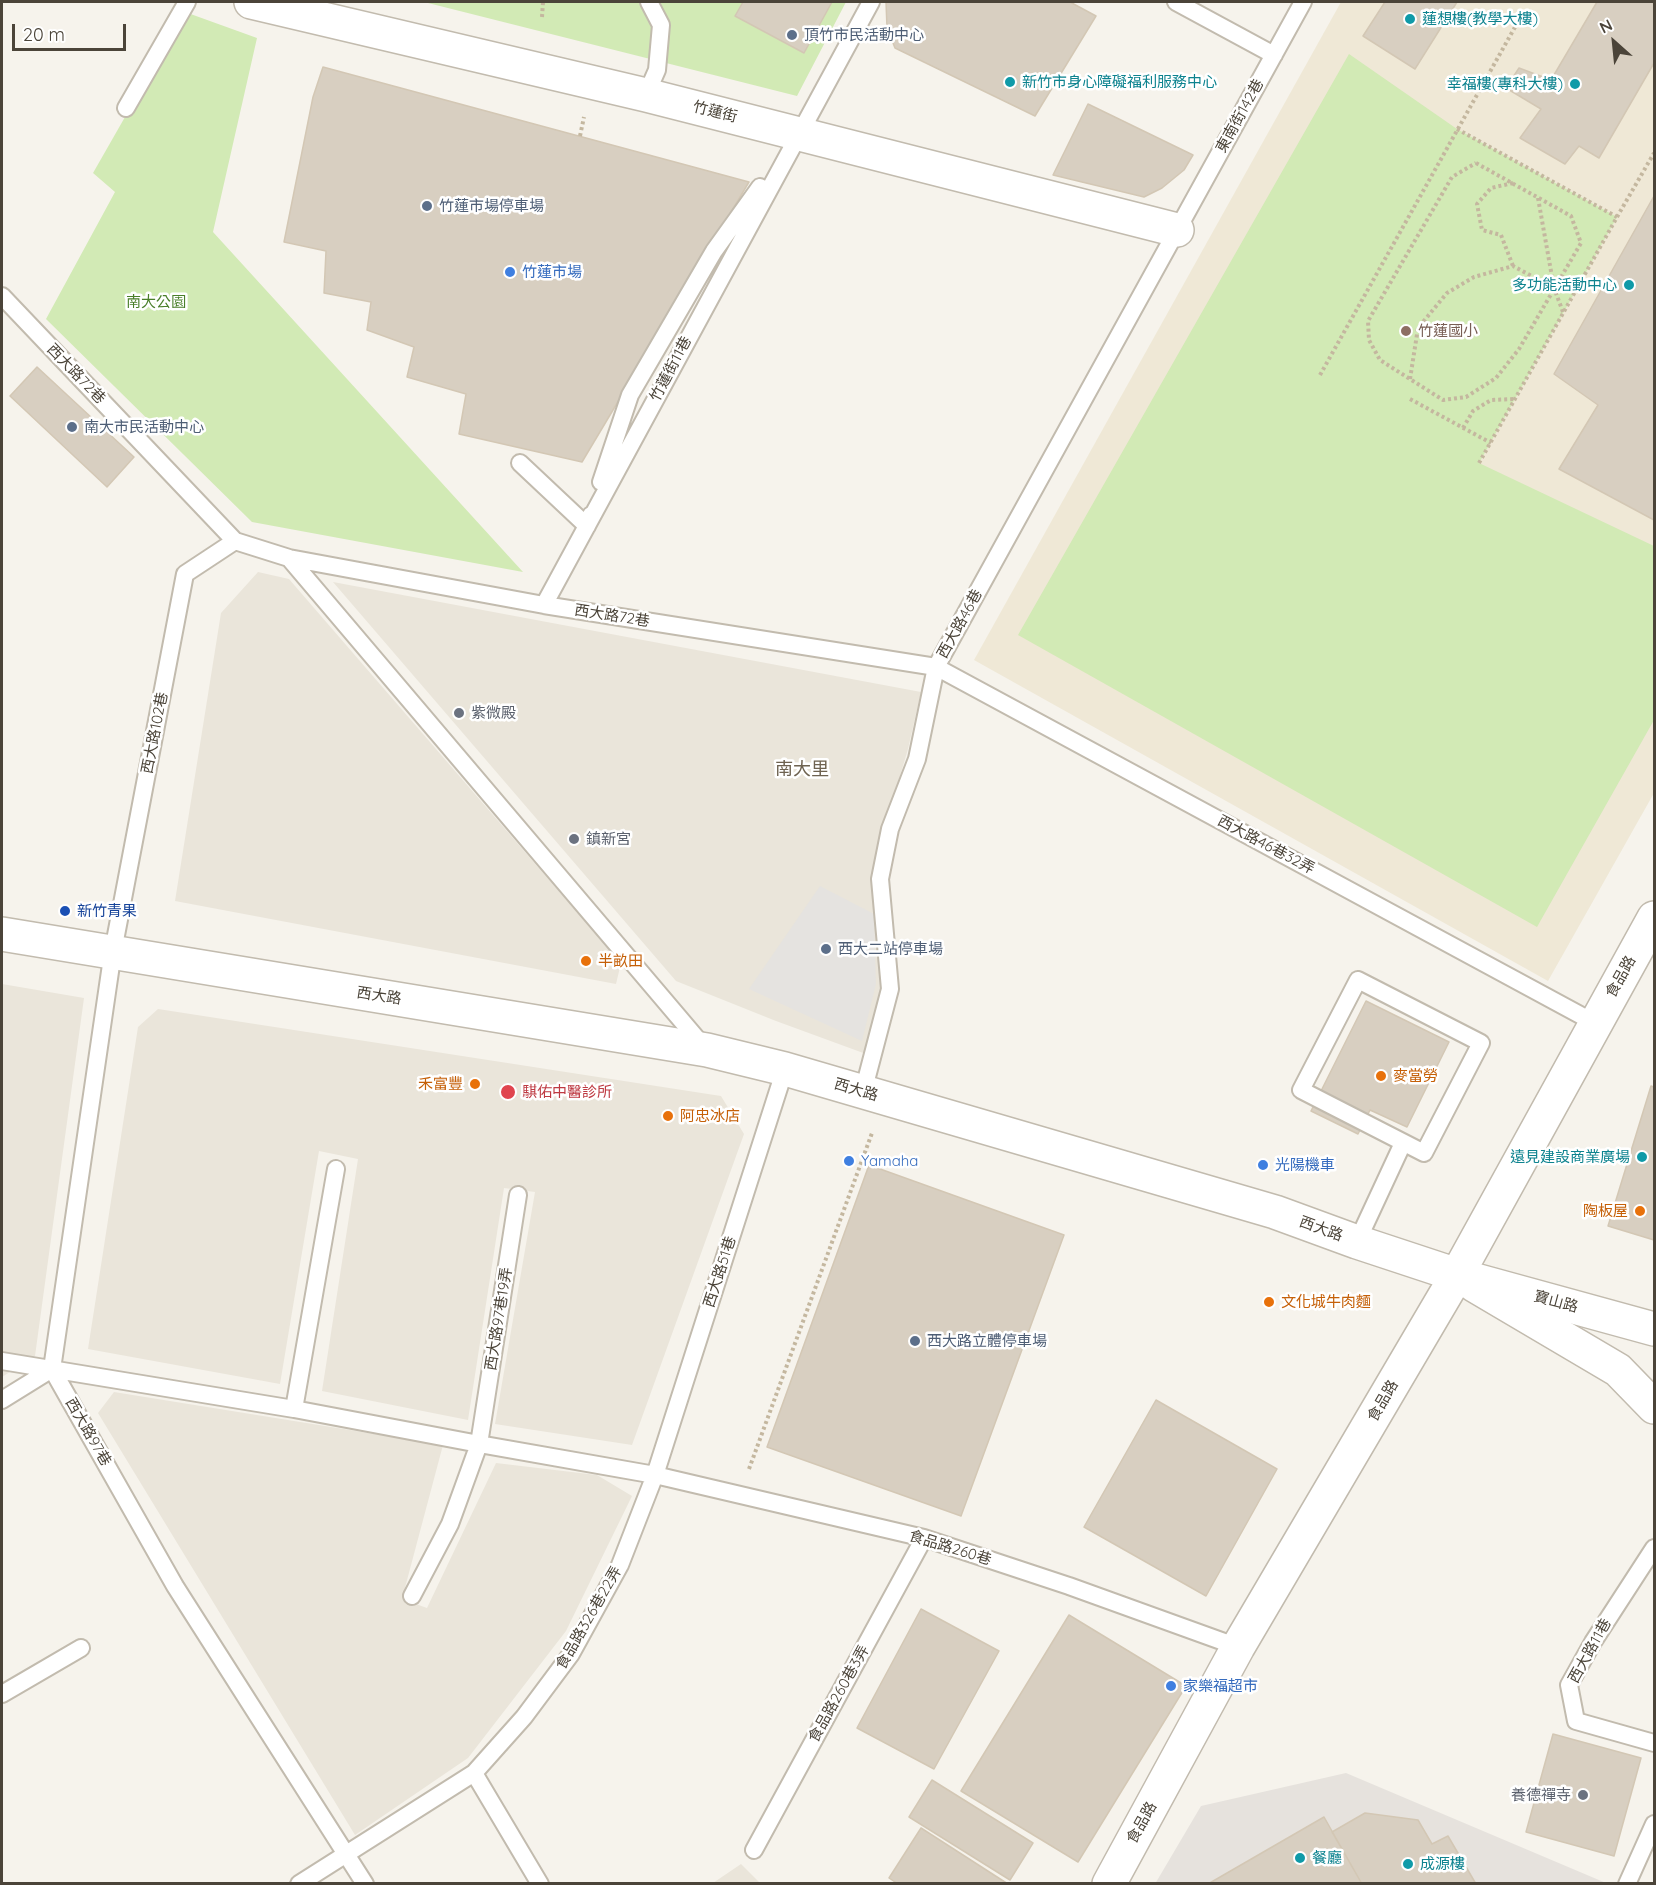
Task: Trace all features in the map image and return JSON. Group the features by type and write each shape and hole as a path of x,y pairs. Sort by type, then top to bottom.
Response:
{"street":[{"name":"竹蓮街","path":"261,3 646,95 1177,230"},
{"name":"食品路","path":"1109,1884 1238,1647 1457,1275 1654,918"},
{"name":"西大路","path":"2,934 707,1050 785,1069 1275,1212 1457,1275 1618,1370 1654,1407"},
{"name":"寶山路","path":"1457,1275 1654,1329"}],"lane":[{"path":"126,108 187,2"},
{"path":"646,95 657,70 661,25 649,2"},
{"path":"520,463 587,526 630,395 714,251 799,133 871,2"},
{"path":"1176,2 1274,55"},
{"name":"東南街142巷","path":"1177,230 1303,2"},
{"name":"竹蓮街11巷","path":"544,605 799,133"},
{"name":"西大路46巷","path":"874,1095 890,989 880,879 891,829 918,759 936,667 1177,230"},
{"name":"西大路72巷","path":"2,296 235,541 289,558 544,605 936,667"},
{"name":"西大路102巷","path":"113,951 185,574 235,541"},
{"path":"289,558 707,1050"},
{"name":"西大路46巷32弄","path":"936,667 1595,1023"},
{"path":"2,1400 52,1369 113,951"},
{"path":"1358,980 1481,1043 1424,1153 1403,1143 1301,1090 1358,980"},
{"name":"西大路51巷","path":"655,1475 785,1069"},
{"path":"1357,1242 1403,1143"},
{"path":"294,1409 336,1169"},
{"name":"西大路97巷19弄","path":"412,1596 450,1524 479,1444 518,1195"},
{"path":"2,1361 294,1409 655,1475"},
{"name":"西大路97巷","path":"52,1369 175,1586 365,1884"},
{"name":"食品路260巷","path":"655,1475 924,1538 1068,1586 1238,1647"},
{"name":"食品路326巷22弄","path":"298,1884 474,1773 524,1717 571,1654 620,1565 655,1475"},
{"name":"食品路260巷3弄","path":"753,1850 924,1538"},
{"name":"西大路11巷","path":"1654,1548 1593,1642 1569,1685 1576,1721 1654,1743"},
{"path":"2,1694 81,1648"},
{"path":"474,1773 540,1884"},
{"path":"1627,1884 1654,1824"}],"path":[{"path":"542,17 543,2"},
{"path":"1320,375 1524,11"},
{"path":"1457,129 1617,217"},
{"path":"1479,463 1654,153"},
{"path":"1476,163 1538,197 1571,216 1581,243 1519,350 1496,378 1466,397 1443,400 1380,360 1369,340 1368,321 1452,177 1476,163"},
{"path":"1513,183 1491,188 1477,204 1482,230 1501,235 1514,266 1554,288"},
{"path":"1538,197 1554,288 1563,312"},
{"path":"1410,379 1418,328 1447,292 1474,277 1514,266"},
{"path":"1410,399 1491,443"},
{"path":"1463,428 1473,411 1491,400 1515,399"},
{"path":"739,1495 874,1095"}],"shaded area":[{"name":"竹蓮國小","path":"1341,2 1654,2 1654,793 1548,981 974,660"},
{"path":"258,572 289,579 621,963 616,984 175,901 221,613"},
{"path":"333,582 921,692 908,749 884,830 879,945 881,992 866,1054 676,981"},
{"name":"西大二站停車場","path":"820,886 874,914 876,984 862,1041 749,989"},
{"path":"2,984 84,998 35,1356 2,1377"},
{"path":"158,1009 721,1096 744,1134 632,1445 495,1424 535,1192 504,1188 468,1420 322,1391 358,1159 319,1151 280,1384 88,1349 138,1027"},
{"path":"114,1392 443,1445 402,1599 427,1608 496,1463 597,1475 632,1496 566,1631 468,1758 355,1835 98,1413"},
{"path":"1346,1773 1606,1883 1155,1884 1201,1806"},
{"path":"741,1864 760,1883 713,1883"}],"green space":[{"path":"424,2 846,2 797,96"},
{"name":"南大公園","path":"185,12 257,38 213,232 523,572 252,522 46,319 115,192 93,173"},
{"name":"竹蓮國小","path":"1349,54 1457,129 1617,217 1479,463 1654,546 1654,720 1537,927 1018,635"}],"building":[{"name":"頂竹市民活動中心","path":"743,2 832,2 804,53 735,16"},
{"name":"新竹市身心障礙福利服務中心","path":"886,2 1070,2 1096,16 1035,116 895,48 887,28"},
{"name":"蓮想樓(教學大樓)","path":"1385,2 1457,2 1415,69 1363,36"},
{"name":"幸福樓(專科大樓)","path":"1597,2 1654,3 1654,63 1599,158 1579,146 1565,164 1520,138 1541,109 1506,88 1519,68 1551,80"},
{"name":"竹蓮市場","path":"323,67 749,182 582,462 459,434 466,394 407,377 414,347 367,330 371,302 324,293 326,251 284,242 313,97"},
{"path":"1088,104 1193,155 1184,170 1162,188 1144,197 1053,175"},
{"name":"多功能活動中心","path":"1654,196 1654,520 1559,469 1598,405 1554,374"},
{"name":"南大市民活動中心","path":"37,367 134,457 107,487 10,396"},
{"name":"麥當勞","path":"1366,1001 1449,1042 1407,1127 1370,1110 1358,1134 1311,1111"},
{"name":"遠見建設商業廣場","path":"1651,1086 1654,1087 1654,1240 1608,1226"},
{"name":"西大路立體停車場","path":"869,1165 1064,1235 961,1516 767,1447"},
{"path":"1156,1400 1277,1469 1206,1596 1084,1527"},
{"path":"921,1609 999,1651 934,1769 857,1728"},
{"path":"1069,1615 1186,1686 1078,1862 961,1791"},
{"name":"養德禪寺","path":"1553,1734 1641,1758 1614,1856 1526,1832"},
{"path":"932,1780 1033,1843 1010,1880 909,1817"},
{"name":"成源樓","path":"1365,1813 1418,1820 1432,1844 1448,1836 1476,1884 1362,1884 1332,1832"},
{"name":"餐廳","path":"1324,1817 1362,1884 1208,1884"},
{"path":"921,1828 1008,1884 898,1884 889,1878"}],"place":[{"name":"蓮想樓(教學大樓)","path":"1410,19"},
{"name":"頂竹市民活動中心","path":"792,35"},
{"name":"新竹市身心障礙福利服務中心","path":"1010,82"},
{"name":"幸福樓(專科大樓)","path":"1575,84"},
{"name":"竹蓮市場停車場","path":"427,206"},
{"name":"竹蓮市場","path":"510,272"},
{"name":"多功能活動中心","path":"1629,285"},
{"name":"竹蓮國小","path":"1406,331"},
{"name":"南大市民活動中心","path":"72,427"},
{"name":"紫微殿","path":"459,713"},
{"name":"鎮新宮","path":"574,839"},
{"name":"新竹青果","path":"65,911"},
{"name":"西大二站停車場","path":"826,949"},
{"name":"半畝田","path":"586,961"},
{"name":"麥當勞","path":"1381,1076"},
{"name":"禾富豐","path":"475,1084"},
{"name":"騏佑中醫診所","path":"508,1092"},
{"name":"阿忠冰店","path":"668,1116"},
{"name":"遠見建設商業廣場","path":"1642,1157"},
{"name":"Yamaha","path":"849,1161"},
{"name":"光陽機車","path":"1263,1165"},
{"name":"陶板屋","path":"1640,1211"},
{"name":"文化城牛肉麵","path":"1269,1302"},
{"name":"西大路立體停車場","path":"915,1341"},
{"name":"家樂福超市","path":"1171,1686"},
{"name":"養德禪寺","path":"1583,1795"},
{"name":"餐廳","path":"1300,1858"},
{"name":"成源樓","path":"1408,1864"}],"district":[{"name":"南大里","path":"802,770"}]}
